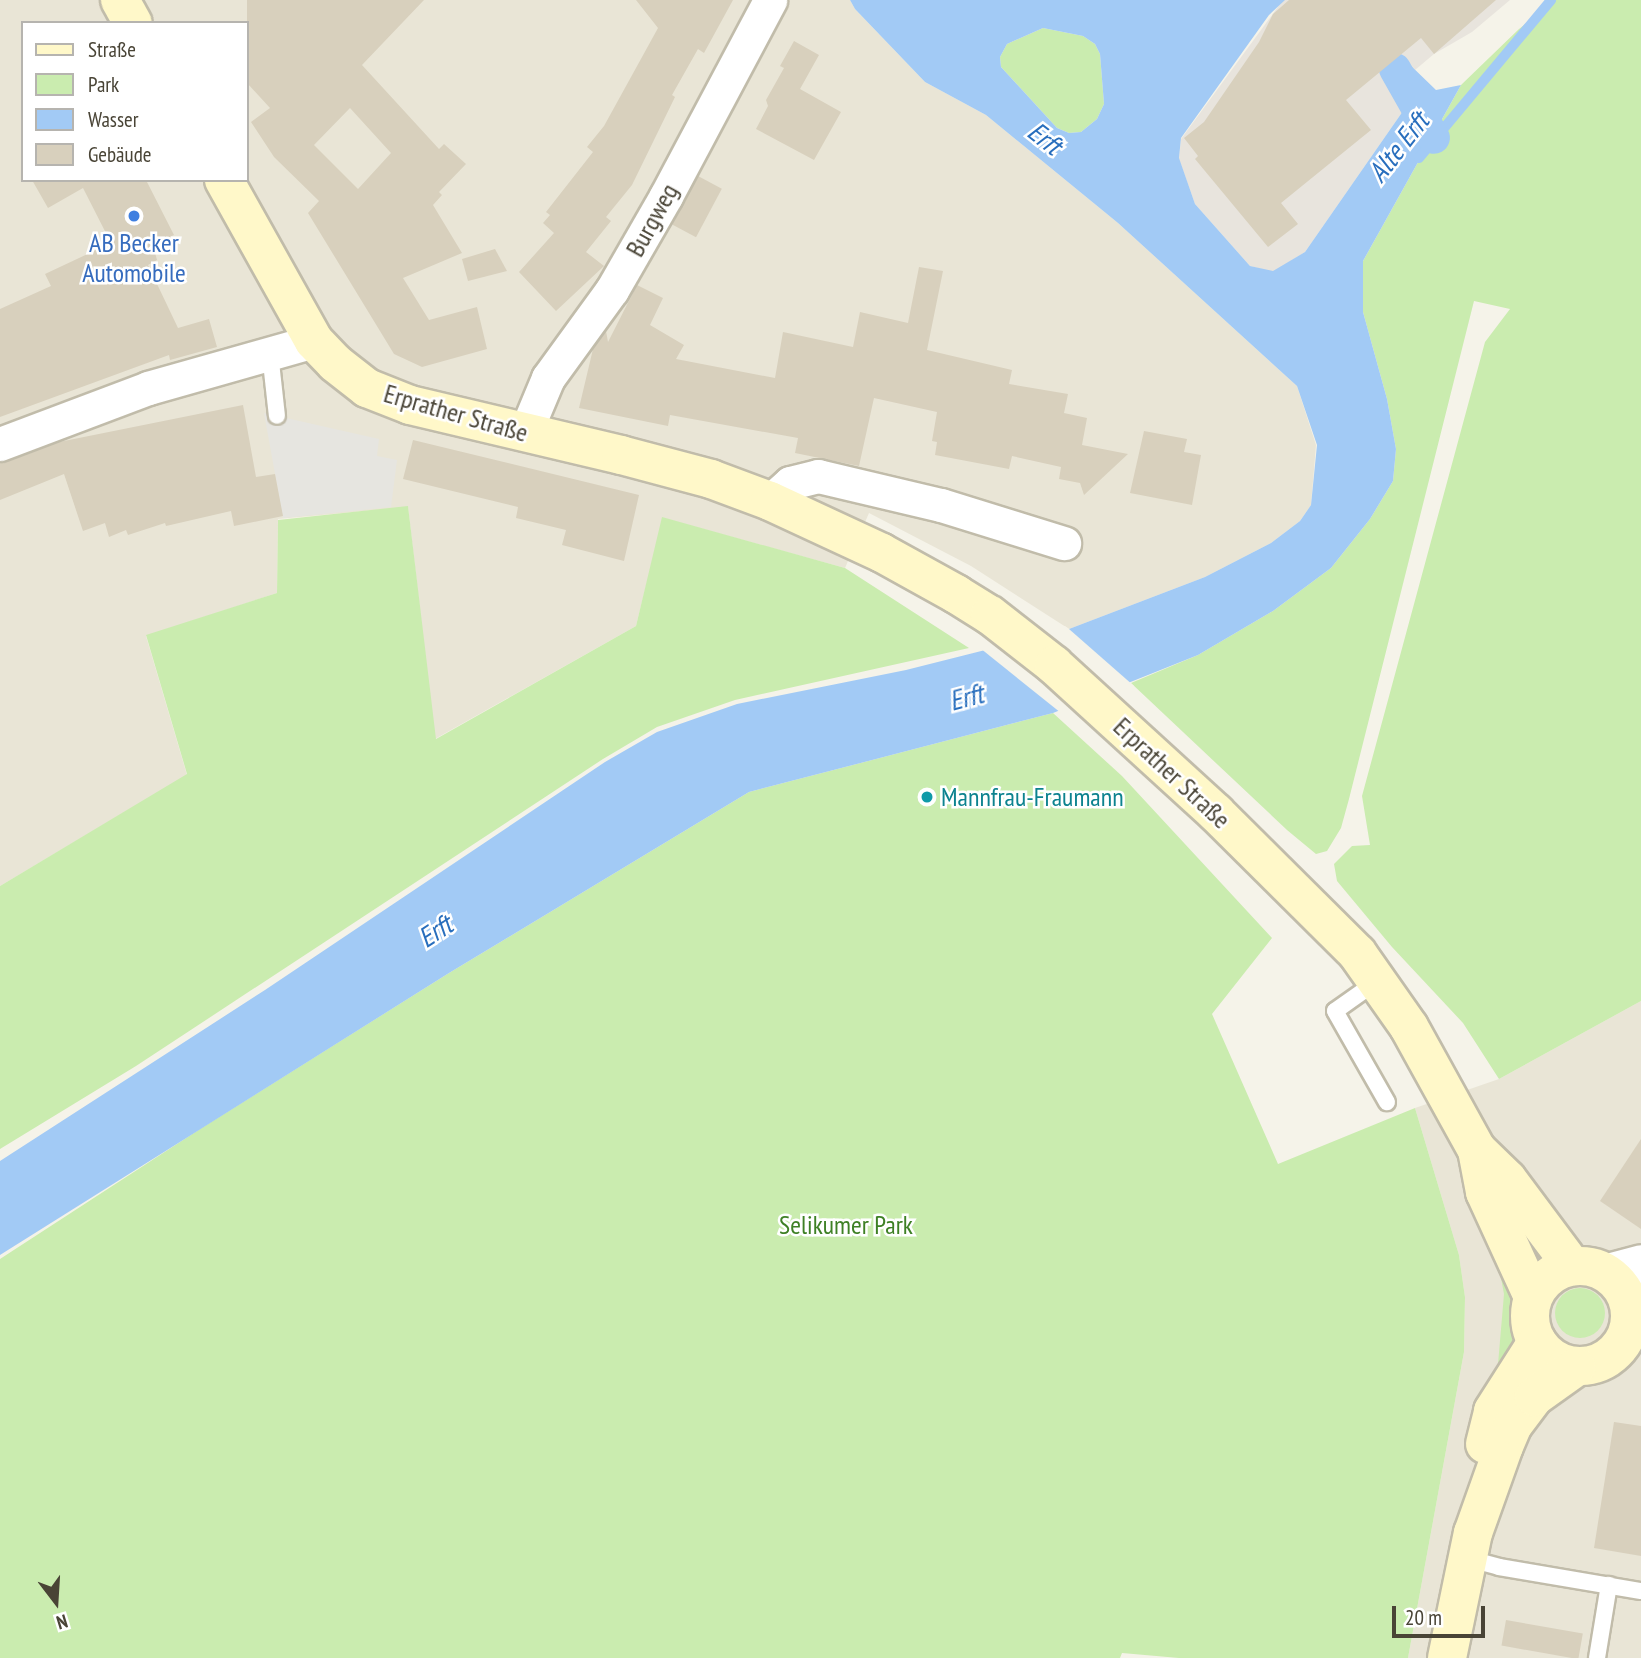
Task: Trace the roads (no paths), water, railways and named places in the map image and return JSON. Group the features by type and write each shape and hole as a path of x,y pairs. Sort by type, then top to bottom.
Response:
{"main road":[{"path":"120,0 132,21"},
{"name":"Erprather Straße","path":"225,182 314,341 349,375 388,398 711,480 770,500 882,553 990,615 1117,720 1320,915 1378,981 1425,1053 1477,1150 1485,1192 1533,1297 1530,1312 1537,1342"},
{"name":"Erprather Straße","path":"1477,1150 1588,1268 1620,1284 1624,1334"},
{"path":"1533,1297 1542,1282 1556,1271 1588,1268"},
{"path":"1447,1658 1470,1545 1477,1480 1493,1411 1537,1342 1561,1363 1624,1334"},
{"path":"1470,1545 1513,1424 1534,1397 1624,1334"}],"street":[{"name":"Burgweg","path":"525,433 548,378 612,290 666,196 770,0"},
{"path":"0,444 106,402 314,341"},
{"path":"770,500 790,483 818,476 941,505 1064,543"},
{"path":"1588,1268 1641,1261"}],"lane":[{"path":"270,353 277,416"},
{"path":"1378,981 1335,1011 1387,1102"},
{"path":"1470,1545 1499,1567 1641,1591"},
{"path":"1597,1658 1609,1585"}],"water":[{"name":"Erft","path":"850,0 1285,0 1269,15 1181,138 1179,158 1195,204 1250,266 1273,271 1305,252 1403,111 1386,77 1406,61 1436,90 1461,85 1363,261 1363,312 1387,399 1396,449 1393,481 1370,519 1331,568 1273,611 1198,655 1053,713 749,792 449,973 0,1255 0,1161 265,990 605,762 657,732 737,704 906,670 1069,629 1205,577 1271,543 1300,521 1311,505 1317,445 1297,386 1118,223 986,115 925,82 855,9","holes":["1043,28 1083,36 1095,44 1100,54 1104,104 1097,119 1081,132 1069,133 1057,128 1001,67 1000,57 1007,44"]}],"waterway":[{"name":"Alte Erft","path":"1419,158 1551,0"},
{"path":"1395,69 1434,138"}],"place":[{"name":"AB Becker Automobile","path":"134,216"},
{"name":"Mannfrau-Fraumann","path":"927,797"}],"park label":[{"name":"Selikumer Park","path":"846,1225"}]}
